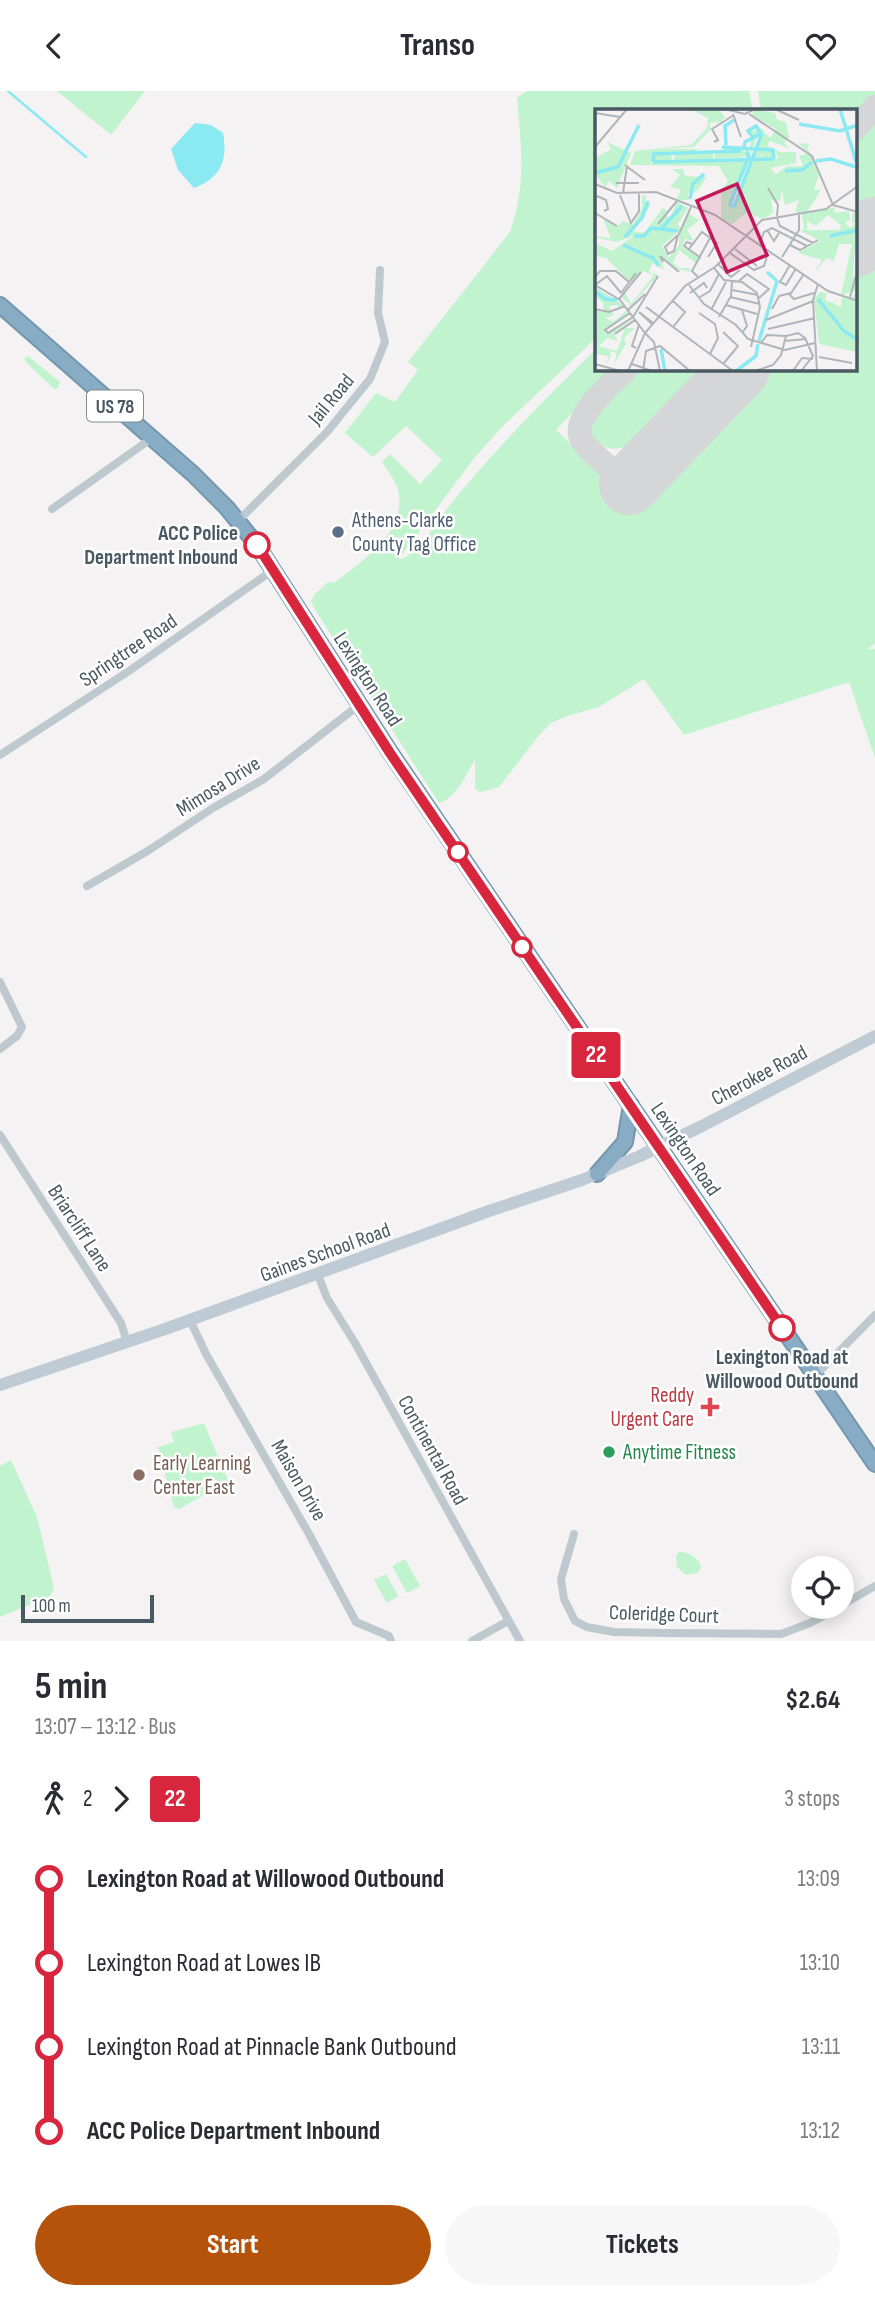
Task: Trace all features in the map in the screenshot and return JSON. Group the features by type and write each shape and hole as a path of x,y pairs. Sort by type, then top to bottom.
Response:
{"highway":[{"name":"US 78","path":"0,305 152,438"},
{"name":"Lexington Road","path":"152,438 227,508 273,570 359,705 875,1464"},
{"path":"597,1174 625,1142 631,1105"}],"main road":[{"name":"Cherokee Road","path":"659,1147 875,1036"},
{"name":"Gaines School Road","path":"0,1385 318,1275 597,1174 659,1147"}],"street":[{"name":"Jail Road","path":"238,521 327,432 370,379 385,342 378,313 380,270"},
{"path":"52,509 152,438"},
{"name":"Springtree Road","path":"0,755 129,671 273,570"},
{"name":"Mimosa Drive","path":"87,886 264,779 359,705"},
{"path":"0,982 22,1027 17,1036 0,1049"},
{"name":"Briarcliff Lane","path":"0,1135 121,1323 127,1342"},
{"name":"Continental Road","path":"318,1275 327,1298 355,1343 520,1641"},
{"path":"815,1376 875,1315"},
{"name":"Maison Drive","path":"190,1320 206,1354 356,1622 388,1636 391,1641"},
{"name":"Coleridge Court","path":"574,1534 562,1579 564,1599 575,1621 587,1627 665,1637 781,1634 817,1619"},
{"name":"Coleridge Court","path":"854,1598 875,1586"},
{"path":"472,1641 508,1621"}],"green space":[{"path":"57,91 145,91 111,135"},
{"path":"527,91 749,91 753,109 595,109 595,339 505,424 475,457 398,560 418,548 497,450 595,350 595,371 612,371 556,430 641,510 697,452 702,444 703,434 763,371 858,371 858,273 875,254 875,644 867,649 875,649 875,758 849,682 684,735 644,679 599,707 551,723 499,787 480,792 475,789 475,760 451,797 439,803 311,602 314,595 328,582 334,583 369,555 390,532 399,505 398,490 382,462 390,454 420,484 442,460 406,426 373,457 345,433 376,393 395,402 418,370 408,362 510,232 521,181 517,98"},
{"path":"758,91 875,91 875,97 858,115 858,109 761,109"},
{"path":"875,120 875,198 858,217 858,138"},
{"path":"28,356 60,382 58,388 54,389 26,362 25,358"},
{"path":"633,371 710,371 679,402 656,413 629,443 617,449 598,442 592,433 591,423 595,413 610,393"},
{"path":"204,1423 228,1481 179,1509 174,1507 165,1474 171,1464 158,1447 174,1442 171,1432"},
{"path":"11,1460 37,1517 54,1588 50,1596 0,1617 0,1466"},
{"path":"680,1551 698,1561 701,1567 697,1573 686,1575 677,1567 676,1556"},
{"path":"405,1559 420,1586 407,1593 392,1566"},
{"path":"386,1574 398,1596 387,1603 374,1580"}],"water":[{"path":"195,123 211,125 223,133 224,152 220,167 211,179 194,188 178,170 171,149"}],"waterway":[{"path":"8,91 86,157"}],"taxiway":[{"path":"858,126 875,107"},
{"path":"624,371 594,402 581,422 580,431 582,440 591,451 629,485"}],"runway":[{"path":"858,245 875,227"},
{"path":"629,485 738,371"}],"bus line":[{"name":"22","path":"257,545 390,753 782,1328"}],"place":[{"name":"Athens-Clarke County Tag Office","path":"338,532"},
{"name":"ACC Police Department Inbound","path":"257,545"},
{"name":"Lexington Road at Willowood Outbound","path":"782,1328"},
{"name":"Reddy Urgent Care","path":"710,1407"},
{"name":"Anytime Fitness","path":"609,1452"},
{"name":"Early Learning Center East","path":"139,1475"}]}
